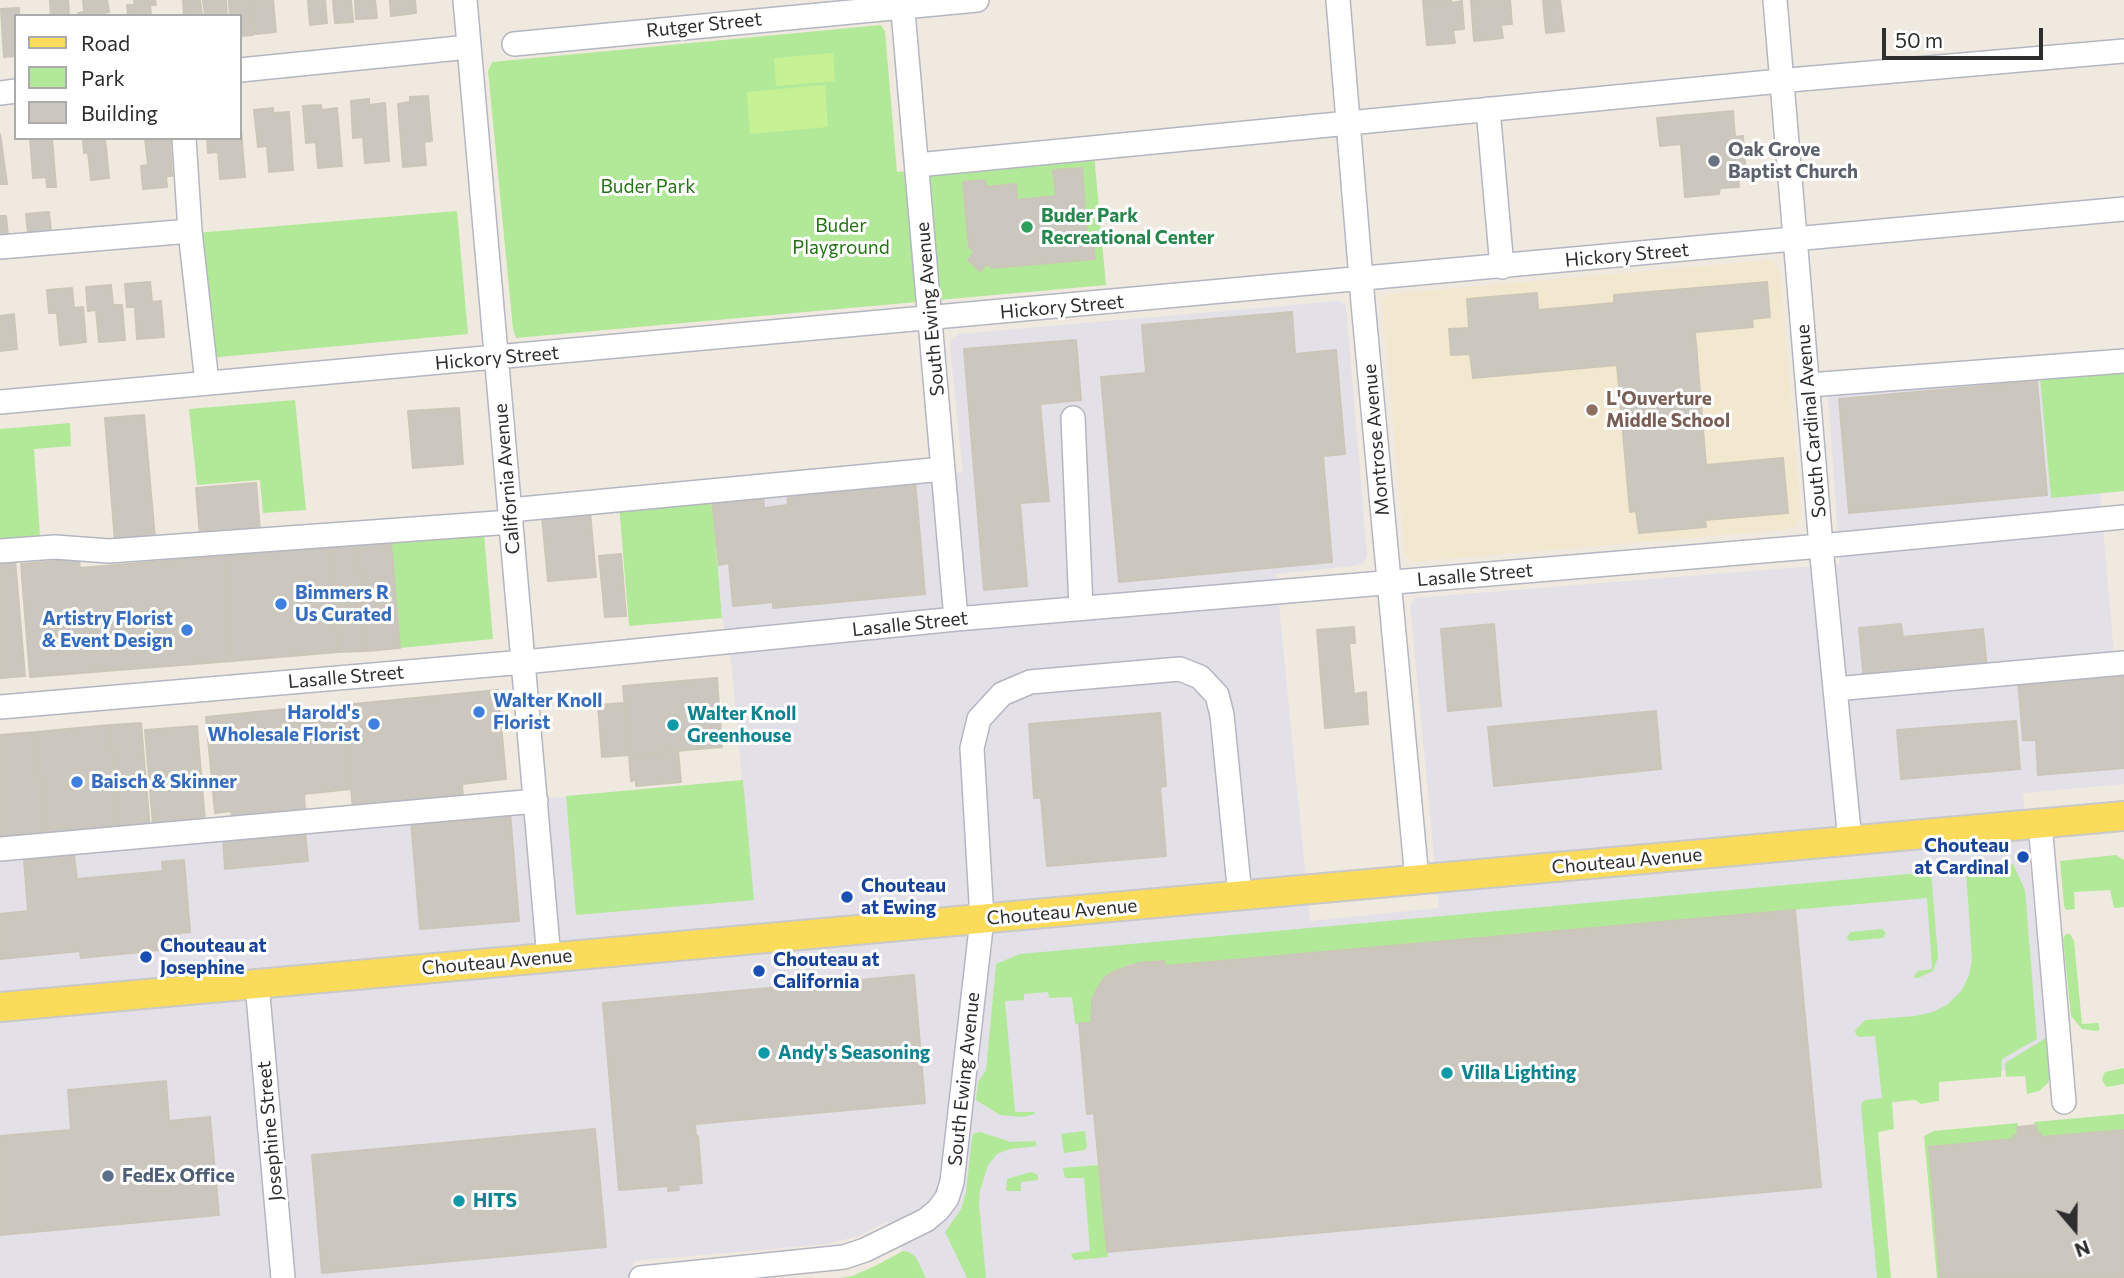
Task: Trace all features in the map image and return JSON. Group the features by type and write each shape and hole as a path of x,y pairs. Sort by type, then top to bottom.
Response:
{"main road":[{"name":"Chouteau Avenue","path":"0,1007 2124,816"}],"street":[{"name":"California Avenue","path":"465,0 549,958"},
{"name":"Rutger Street","path":"514,44 902,3 977,0"},
{"name":"Montrose Avenue","path":"1338,0 1361,280 1417,879"},
{"name":"South Cardinal Avenue","path":"1775,0 1821,546 1850,841"},
{"name":"South Ewing Avenue","path":"902,3 956,619"},
{"path":"242,70 469,47"},
{"path":"917,165 1781,80 2124,51"},
{"path":"1488,109 1502,267"},
{"path":"184,140 190,231 207,383"},
{"name":"Hickory Street","path":"0,402 2124,209"},
{"path":"0,247 190,231"},
{"path":"1809,385 2124,361"},
{"path":"1073,418 1081,608"},
{"path":"0,551 55,547 109,551 511,516 943,469"},
{"name":"Lasalle Street","path":"0,707 523,662 956,619 1821,546 2124,517"},
{"path":"1835,690 2124,663"},
{"name":"South Ewing Avenue","path":"641,1278 844,1257 865,1250 918,1224 938,1210 947,1198 952,1182 982,919 972,748 979,719 1002,694 1030,682 1180,668 1200,677 1217,695 1222,715 1240,896"},
{"path":"0,849 536,802"},
{"path":"2040,823 2064,1102"},
{"name":"Josephine Street","path":"257,984 283,1278"}],"shaded area":[{"name":"L'Ouverture Middle School","path":"1769,260 1776,264 1780,273 1801,518 1795,527 1412,562 1405,555 1382,301 1389,294"},
{"path":"1339,301 1346,305 1367,556 1363,563 1352,566 1276,574 1310,921 1439,908 1410,605 1415,598 1840,564 1828,395 2090,373 2115,667 2124,666 2124,784 2023,793 2049,1067 1929,1077 1931,1097 1866,1103 1881,1278 926,1278 916,1257 903,1251 887,1222 858,1236 828,1244 633,1261 633,1278 0,1278 0,850 742,780 731,660 722,618 712,497 963,472 950,348 950,340 959,334"}],"green space":[{"name":"Buder Park","path":"881,25 885,31 897,172 1094,154 1106,285 516,338 488,71 492,62"},
{"path":"833,53 835,81 776,86 774,58"},
{"path":"825,85 828,127 750,134 747,92"},
{"path":"457,211 468,334 209,358 196,233"},
{"path":"2124,370 2124,491 2051,498 2040,378"},
{"path":"295,400 306,510 263,513 260,480 197,485 189,409"},
{"path":"70,423 71,446 34,449 40,536 0,539 0,429"},
{"path":"712,497 722,618 629,626 619,505"},
{"path":"484,534 493,639 400,648 391,542"},
{"path":"743,780 754,900 576,915 566,796"},
{"path":"2116,855 2124,860 2124,907 2114,908 2110,890 2074,892 2075,909 2066,910 2060,861"},
{"path":"2013,864 2025,890 2037,1039 2002,1059 2001,1077 1939,1082 1939,1101 1921,1104 1915,1100 1892,1102 1894,1129 1878,1132 1891,1278 1877,1278 1861,1108 1865,1100 1882,1098 1875,1036 1860,1037 1855,1031 1865,1020 1933,1012 1947,1005 1962,990 1972,960 1966,871 1969,868"},
{"path":"1931,872 1938,957 1933,971 1918,978 1913,978 1918,971 1932,969 1927,898 1165,966 1164,961 1139,963 1128,965 1104,979 1092,1000 1091,1023 1075,1024 1072,997 1049,998 1048,992 1024,994 1024,1000 1005,1001 1015,1112 1035,1114 1023,1117 1000,1115 976,1100 978,1082 986,1070 996,964 1020,954"},
{"path":"1882,929 1886,933 1883,938 1850,941 1847,938 1850,932"},
{"path":"2070,934 2074,941 2082,1024 2098,1023 2100,1029 2097,1031 2082,1029 2071,1016 2063,938"},
{"path":"2046,1038 2050,1077 2048,1083 2039,1091 2027,1094 2025,1076 2006,1077 2005,1064"},
{"path":"2124,1068 2124,1084 2107,1087 2104,1084 2102,1079 2105,1072"},
{"path":"2124,1114 2124,1130 2041,1137 2034,1122"},
{"path":"2018,1123 2018,1135 2013,1135 2014,1139 1929,1147 1940,1278 1937,1278 1924,1136 1934,1131"},
{"path":"1085,1131 1085,1150 1064,1153 1061,1134"},
{"path":"980,1132 1011,1142 1035,1141 1037,1146 1010,1149 997,1154 988,1165 979,1203 986,1278 967,1278 945,1232 961,1209 966,1192 972,1137 974,1133"},
{"path":"1099,1165 1108,1257 1074,1260 1071,1255 1073,1253 1090,1251 1084,1178 1065,1178 1063,1168"},
{"path":"1031,1172 1038,1175 1038,1180 1021,1182 1021,1191 1006,1191 1007,1179"},
{"path":"903,1251 916,1257 926,1278 840,1278 852,1276"}],"building":[{"path":"50,0 68,0 69,14 51,14"},
{"path":"83,0 107,0 109,12 78,13 84,12"},
{"path":"134,0 155,0 156,5 150,5 151,14 128,14 127,5 135,5"},
{"path":"183,0 200,0 202,14 184,14"},
{"path":"203,0 226,0 227,14 205,14"},
{"path":"229,0 250,0 253,35 242,36 242,14 230,14"},
{"path":"252,0 273,0 276,32 255,34"},
{"path":"308,0 325,0 327,23 310,25"},
{"path":"333,0 351,0 353,22 335,23"},
{"path":"355,0 375,0 377,18 356,19"},
{"path":"390,0 415,0 416,13 391,16"},
{"path":"1451,0 1451,3 1462,1 1464,29 1453,30 1455,43 1427,45 1423,1"},
{"path":"1471,0 1510,0 1512,24 1501,25 1503,38 1474,41"},
{"path":"1543,0 1560,0 1564,31 1546,33"},
{"path":"19,8 19,14 14,14 14,56 4,57 1,9"},
{"path":"428,96 432,141 424,142 426,165 403,167 398,104 410,102 410,97"},
{"path":"369,99 369,105 385,103 389,161 365,163 363,137 353,138 351,101"},
{"path":"321,105 322,110 337,108 342,166 318,168 316,142 306,143 303,106"},
{"path":"273,108 273,113 289,112 293,170 269,172 267,146 258,147 254,110"},
{"name":"Oak Grove Baptist Church","path":"1733,111 1735,137 1743,136 1746,176 1738,176 1739,187 1720,188 1719,194 1685,197 1681,144 1660,146 1657,118"},
{"path":"0,134 7,184 0,184"},
{"path":"30,140 52,140 56,187 47,187 46,177 33,178"},
{"path":"83,140 105,140 109,178 91,180 88,152 84,153"},
{"path":"145,140 170,140 172,176 166,176 167,187 143,189 141,166 148,165"},
{"path":"207,140 242,140 245,177 220,179 218,152 208,153"},
{"name":"Buder Park Recreational Center","path":"1082,168 1087,236 1093,235 1095,259 992,268 987,264 980,271 968,260 974,252 969,247 963,182 985,180 986,187 1016,184 1017,200 1056,196 1053,170"},
{"path":"49,212 51,232 28,234 26,214"},
{"path":"0,216 6,216 8,236 0,237"},
{"path":"150,282 152,302 161,301 164,337 137,339 135,307 127,307 125,284"},
{"name":"L'Ouverture Middle School","path":"1767,282 1770,317 1752,319 1753,327 1695,332 1706,465 1783,458 1788,513 1705,520 1706,527 1639,533 1636,511 1630,512 1617,365 1473,378 1470,354 1451,355 1449,329 1469,328 1467,299 1537,293 1538,310 1614,303 1614,295"},
{"path":"111,285 113,305 122,305 125,340 99,342 96,310 88,311 86,287"},
{"path":"72,288 74,308 83,307 86,342 60,345 57,313 49,313 47,290"},
{"path":"1292,312 1295,354 1336,350 1345,454 1323,456 1332,562 1119,582 1101,377 1146,373 1142,325"},
{"path":"14,314 17,349 0,351 0,316"},
{"path":"1076,340 1081,400 1040,404 1049,501 1020,503 1027,586 984,590 964,349"},
{"path":"2037,381 2047,495 1849,513 1839,399"},
{"path":"459,408 463,464 413,468 408,411"},
{"path":"144,415 155,538 115,541 105,418"},
{"path":"915,480 925,594 773,608 773,602 733,606 729,563 719,565 712,499 763,494 764,508 788,505 787,492"},
{"path":"256,483 260,531 200,536 196,488"},
{"path":"590,512 596,577 548,581 542,517"},
{"path":"391,542 400,648 366,651 358,545"},
{"path":"358,545 366,651 338,652 329,547"},
{"name":"Bimmers R Us Curated","path":"329,547 338,652 232,661 224,556"},
{"path":"621,554 626,616 605,617 599,556"},
{"path":"224,556 232,661 30,677 21,564 79,559 80,568"},
{"path":"15,559 25,676 0,678 0,561"},
{"path":"1494,624 1501,706 1448,711 1441,629"},
{"path":"1901,624 1903,637 1983,629 1987,669 1864,681 1859,628"},
{"path":"1354,627 1355,643 1349,643 1354,694 1366,692 1368,724 1325,728 1317,630"},
{"path":"2124,671 2124,768 2038,775 2036,740 2023,740 2018,680"},
{"name":"Walter Knoll Greenhouse","path":"717,678 722,747 629,755 623,686"},
{"path":"498,690 506,779 462,784 463,798 353,809 343,705"},
{"path":"624,703 629,755 602,757 598,705"},
{"path":"296,708 297,718 344,713 351,789 304,794 305,810 232,817 231,811 215,813 206,717"},
{"path":"1656,711 1661,769 1494,786 1488,727"},
{"path":"1160,713 1166,786 1160,787 1166,856 1047,866 1041,798 1034,798 1029,724"},
{"path":"2016,721 2020,769 1901,779 1897,730"},
{"path":"141,723 150,829 119,832 110,725"},
{"name":"Baisch & Skinner","path":"110,725 119,832 45,838 36,732"},
{"path":"197,726 205,821 153,825 145,730"},
{"path":"36,732 45,838 0,842 0,735"},
{"path":"678,751 681,782 636,786 636,780 631,781 629,755"},
{"path":"510,812 519,921 420,929 411,821"},
{"path":"305,831 308,861 225,869 223,839"},
{"path":"74,855 77,879 163,871 162,862 184,860 190,932 179,933 180,948 81,958 80,951 0,959 0,914 28,911 24,860"},
{"name":"Villa Lighting","path":"1795,910 1821,1187 1107,1252 1094,1113 1087,1114 1079,1023 1091,1023 1092,1000 1097,989 1104,978 1115,971 1139,963 1164,961 1165,966"},
{"name":"Andy's Seasoning","path":"914,975 925,1103 695,1124 702,1183 678,1185 679,1190 668,1191 668,1186 619,1190 603,1003"},
{"name":"FedEx Office","path":"166,1081 169,1121 210,1117 219,1215 0,1235 0,1136 71,1130 68,1090"},
{"path":"2036,1125 2037,1133 2018,1135 2017,1127"},
{"name":"HITS","path":"595,1129 606,1247 322,1273 312,1155"},
{"path":"2124,1130 2124,1278 1940,1278 1929,1147 2014,1139 2013,1135 2041,1133 2041,1137"}],"place":[{"name":"Oak Grove Baptist Church","path":"1714,161"},
{"name":"Buder Park Recreational Center","path":"1027,227"},
{"name":"L'Ouverture Middle School","path":"1592,410"},
{"name":"Bimmers R Us Curated","path":"281,604"},
{"name":"Artistry Florist & Event Design","path":"187,630"},
{"name":"Walter Knoll Florist","path":"479,712"},
{"name":"Harold's Wholesale Florist","path":"374,724"},
{"name":"Walter Knoll Greenhouse","path":"673,725"},
{"name":"Baisch & Skinner","path":"77,782"},
{"name":"Chouteau at Cardinal","path":"2023,857"},
{"name":"Chouteau at Ewing","path":"847,897"},
{"name":"Chouteau at Josephine","path":"146,957"},
{"name":"Chouteau at California","path":"759,971"},
{"name":"Andy's Seasoning","path":"764,1053"},
{"name":"Villa Lighting","path":"1447,1073"},
{"name":"FedEx Office","path":"108,1176"},
{"name":"HITS","path":"459,1201"}],"park label":[{"name":"Buder Playground","path":"841,237"}]}
